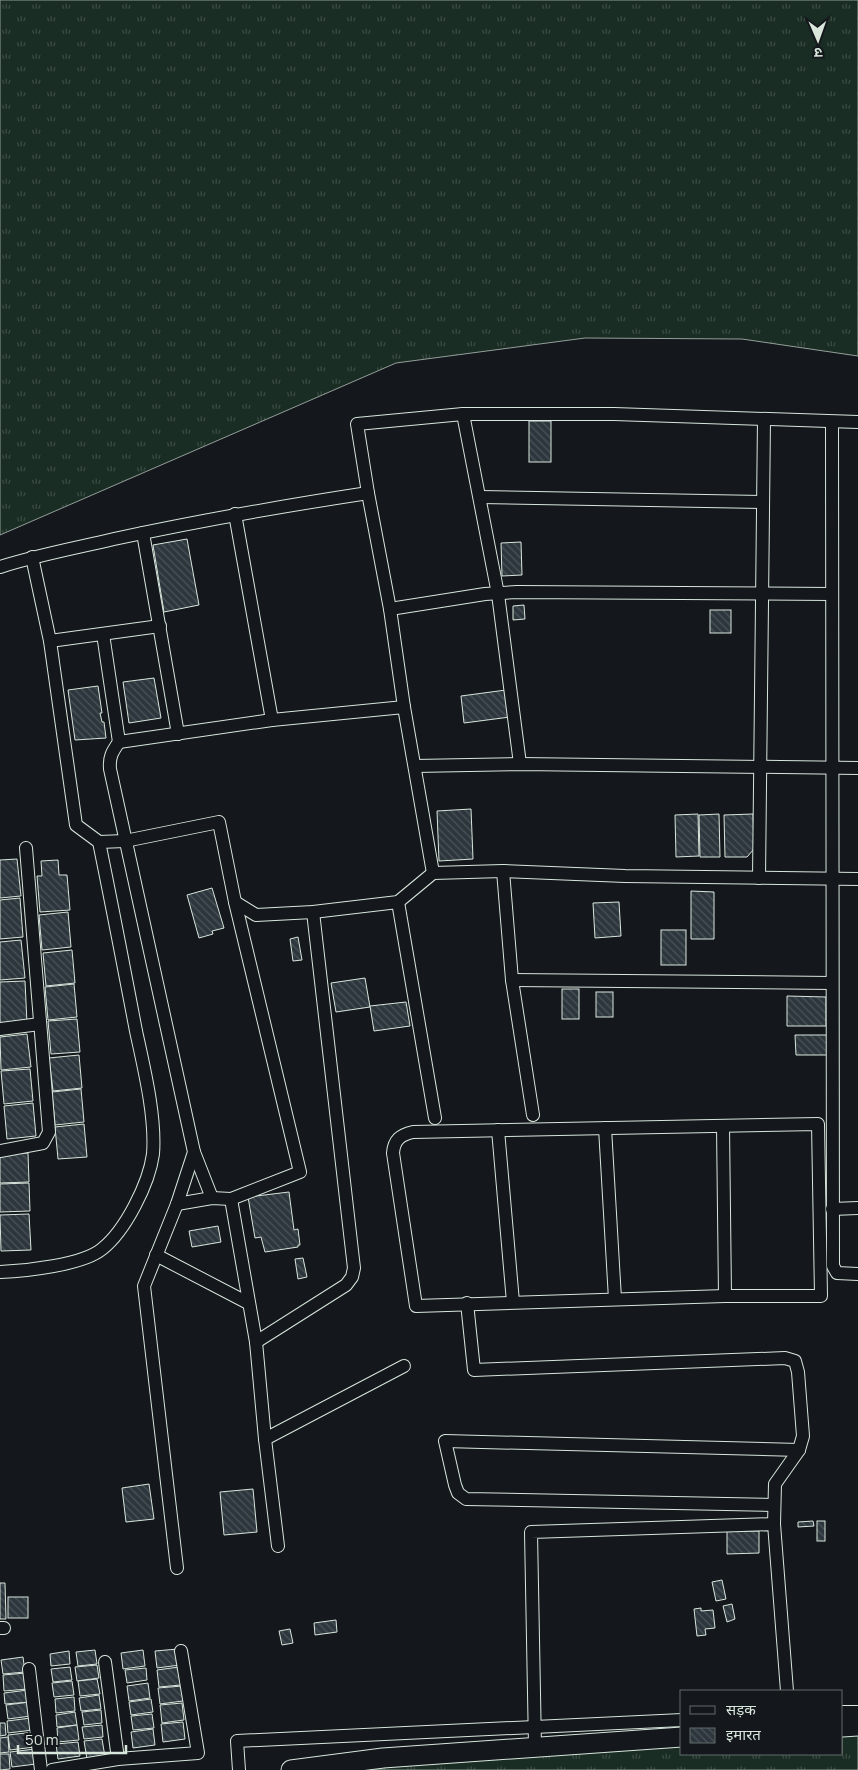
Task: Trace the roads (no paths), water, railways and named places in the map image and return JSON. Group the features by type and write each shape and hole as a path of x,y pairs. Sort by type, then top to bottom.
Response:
{"street":[{"path":"463,414 498,594 520,764"},
{"path":"432,872 404,707 390,609 357,424 463,414 614,414 858,422"},
{"path":"759,878 764,419"},
{"path":"832,422 833,1269 837,1273 858,1274"},
{"path":"0,567 32,557 235,514 368,493"},
{"path":"480,497 762,502"},
{"path":"235,514 272,720"},
{"path":"144,533 178,734"},
{"path":"32,557 50,640 76,825 99,842 125,841 218,822 235,902 300,1172 231,1198 212,1198 177,1204"},
{"path":"390,609 517,592 832,594"},
{"path":"50,640 160,626"},
{"path":"103,634 119,742 109,759 110,770 194,1152 212,1198"},
{"path":"119,742 272,720 404,707"},
{"path":"415,766 520,764 858,768"},
{"path":"0,1272 74,1262 102,1250 126,1223 150,1173 153,1153 151,1117 143,1066 99,842"},
{"path":"0,1151 43,1143 49,1132 26,848"},
{"path":"235,902 256,915 313,912 398,902 432,872 858,880"},
{"path":"503,872 512,980 533,1115"},
{"path":"398,902 434,1118"},
{"path":"256,1342 346,1285 352,1277 354,1268 313,912"},
{"path":"512,980 832,983"},
{"path":"0,1029 40,1024"},
{"path":"818,1124 821,1296 726,1296 416,1306 393,1153 394,1145 398,1138 413,1132 605,1128 818,1124"},
{"path":"723,1126 726,1296"},
{"path":"605,1128 615,1299"},
{"path":"498,1130 513,1302"},
{"path":"177,1568 144,1286 177,1204 194,1152"},
{"path":"231,1198 256,1342 278,1546"},
{"path":"832,1209 858,1208"},
{"path":"156,1255 248,1303"},
{"path":"467,1303 474,1370 790,1358 797,1366 803,1436 799,1450 775,1484 774,1505 787,1690"},
{"path":"265,1439 404,1366"},
{"path":"774,1505 466,1499 458,1493 455,1485 445,1440 799,1450"},
{"path":"535,1747 533,1728 531,1532 774,1524"},
{"path":"52,1770 118,1759 198,1753 181,1651"},
{"path":"105,1662 118,1759"},
{"path":"29,1669 41,1770"},
{"path":"843,1712 858,1712"},
{"path":"240,1770 237,1741 680,1720"},
{"path":"843,1727 858,1726"},
{"path":"291,1770 383,1758 680,1737"}]}
